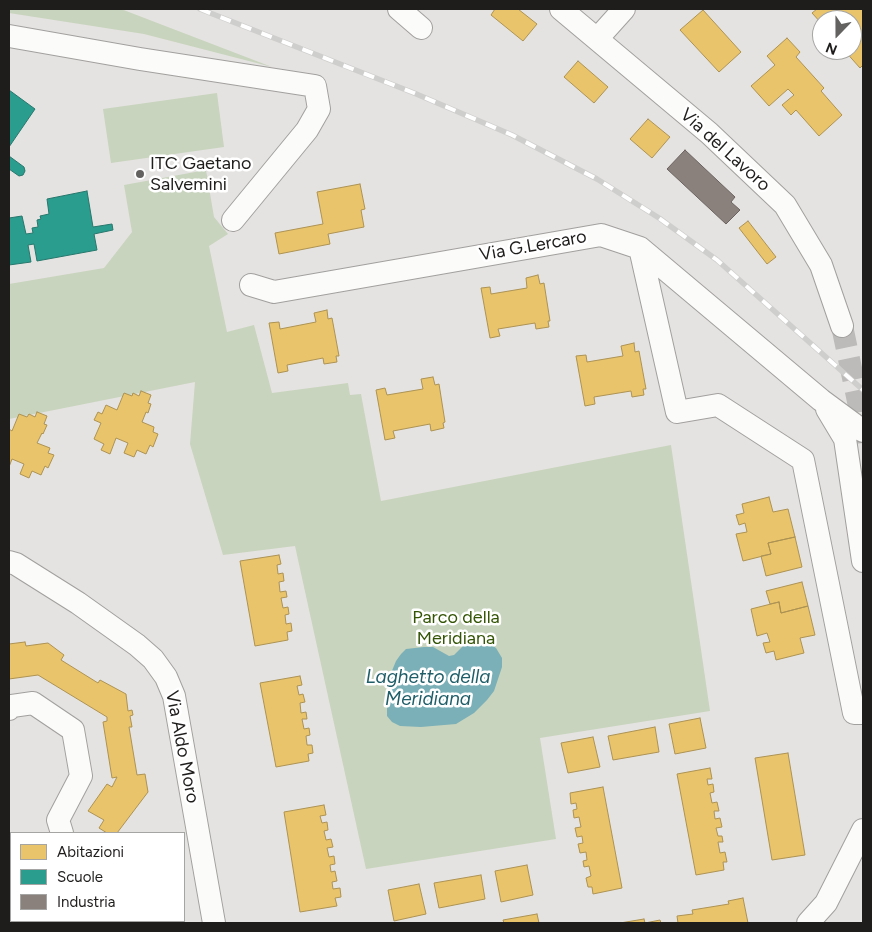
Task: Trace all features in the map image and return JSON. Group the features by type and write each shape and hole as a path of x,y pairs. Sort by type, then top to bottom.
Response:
{"street":[{"path":"399,9 421,28"},
{"name":"Via del Lavoro","path":"561,9 709,133 785,205 821,265 842,326"},
{"path":"597,39 624,9"},
{"path":"9,36 140,59 315,86 319,108 307,130 233,220"},
{"name":"Via G.Lercaro","path":"251,285 274,292 601,235 640,248 821,400"},
{"path":"640,248 677,412 718,405 803,460 854,713 863,712"},
{"path":"821,400 863,431"},
{"path":"821,400 845,438 863,561"},
{"name":"Via Aldo Moro","path":"9,562 16,564 78,603 137,645 153,659 166,677 174,696 214,923"},
{"path":"9,709 12,706 33,703 73,730 81,776 58,820 62,832"},
{"path":"808,923 826,903 863,830"}],"green space":[{"path":"9,9 121,9 272,67 144,34 9,13"},
{"path":"217,93 224,147 111,163 103,109"},
{"name":"Parco della Meridiana","path":"206,170 214,217 228,234 209,246 227,332 254,325 272,393 348,383 350,395 361,394 381,501 671,445 710,711 540,738 556,839 366,869 295,546 223,555 190,444 195,382 9,419 9,284 104,268 132,232 124,185"}],"water":[{"name":"Laghetto della Meridiana","path":"477,638 488,642 496,648 502,658 502,667 494,691 474,713 456,724 421,727 400,726 392,722 387,716 391,687 389,678 396,661 406,649 433,647 449,656 454,655 469,640"}],"building: Abitazioni":[{"path":"495,9 518,9 537,24 523,41 491,15"},
{"path":"863,9 863,65 860,68 853,60 862,60 862,10 816,10"},
{"path":"703,10 741,52 719,72 680,30"},
{"path":"787,38 800,52 796,57 824,88 821,91 842,115 819,136 796,110 791,115 782,105 794,95 788,89 769,106 751,86 775,65 767,56"},
{"path":"578,61 608,87 594,103 564,77"},
{"path":"648,119 670,137 652,158 630,139"},
{"path":"360,184 365,209 361,210 364,227 328,234 330,244 279,254 275,233 323,224 317,192"},
{"path":"748,221 776,257 767,264 739,228"},
{"path":"538,275 540,284 544,283 550,321 548,321 549,327 536,329 535,323 498,329 500,336 490,338 481,288 490,287 491,294 527,288 526,278"},
{"path":"327,310 328,319 332,318 339,356 336,356 337,362 324,364 323,358 287,365 288,371 278,373 269,323 279,322 280,329 316,322 314,313"},
{"path":"634,343 635,352 639,351 646,389 643,389 644,395 632,397 631,391 594,397 595,404 585,406 576,356 586,355 587,362 623,356 621,346"},
{"path":"433,377 435,385 439,384 445,422 443,423 444,428 431,431 430,424 393,431 395,438 385,440 376,390 385,388 387,395 423,389 421,379"},
{"path":"141,391 151,395 148,403 151,404 148,413 146,412 142,422 154,427 153,432 158,434 153,447 150,445 146,454 137,450 134,457 124,453 128,443 116,438 110,454 101,450 104,444 94,439 101,423 94,420 98,412 102,414 106,405 117,410 124,393 132,396 133,393 139,396"},
{"path":"37,412 47,416 44,424 47,425 37,443 50,448 48,453 54,455 48,468 45,466 41,475 32,471 29,478 20,474 24,464 12,459 9,467 9,429 12,431 19,414 27,417 29,414 35,417"},
{"path":"769,497 773,512 788,509 795,537 768,543 771,554 743,561 736,534 747,532 745,523 739,525 736,515 744,513 742,504"},
{"path":"795,537 802,567 766,576 761,556 771,554 768,543"},
{"path":"279,555 281,564 277,565 278,574 283,573 284,581 279,582 280,592 286,591 287,597 281,598 283,608 288,607 289,614 285,615 286,624 291,623 292,631 287,632 288,640 255,646 240,561"},
{"path":"802,582 808,606 781,613 779,602 770,604 766,591"},
{"path":"779,602 781,613 808,606 815,635 800,638 804,653 776,660 774,651 766,653 763,643 770,642 767,633 757,636 751,609"},
{"path":"25,642 26,646 48,643 64,655 61,660 98,683 100,680 126,694 128,711 132,710 133,715 130,716 132,727 129,727 137,775 145,774 148,792 118,832 105,832 99,828 104,820 88,811 107,784 112,787 117,777 112,778 103,722 107,721 107,717 38,675 9,679 9,644"},
{"path":"300,676 302,685 297,686 299,695 303,694 305,702 300,703 301,713 306,712 307,719 302,719 304,729 309,728 310,735 306,736 307,745 312,745 313,753 308,754 309,761 276,767 260,683"},
{"path":"700,718 706,748 675,754 669,724"},
{"path":"655,727 659,752 613,760 608,736"},
{"path":"593,737 600,767 568,773 561,743"},
{"path":"788,753 805,855 772,860 755,758"},
{"path":"710,768 712,779 707,779 708,785 713,784 714,792 710,793 712,803 717,802 719,811 714,811 715,819 720,818 722,827 716,828 718,836 722,836 723,842 718,842 720,853 725,852 727,862 723,862 724,870 696,875 677,774"},
{"path":"603,787 622,888 593,894 592,887 588,887 586,878 591,876 589,866 584,867 583,861 587,860 586,852 580,853 578,844 583,843 582,836 577,837 575,828 581,827 579,817 574,818 573,810 577,809 576,803 571,804 570,793"},
{"path":"324,805 326,815 320,816 322,823 327,822 328,830 324,831 326,840 331,839 333,847 327,848 329,857 334,856 335,864 330,865 331,872 335,871 337,881 332,882 333,889 340,888 341,897 335,898 337,906 300,912 284,812"},
{"path":"527,865 533,895 501,902 495,871"},
{"path":"481,875 485,899 439,908 434,883"},
{"path":"419,884 426,914 394,921 388,890"},
{"path":"743,898 748,923 678,923 677,916 693,914 692,910 729,904 728,901"},
{"path":"537,914 539,923 504,923 503,920"},
{"path":"644,919 645,923 620,923"},
{"path":"660,920 661,923 645,923"}],"building: Scuole":[{"path":"9,90 35,109 9,147"},
{"path":"9,156 24,167 23,175 19,176 9,169"},
{"path":"87,191 93,227 112,224 113,230 94,234 97,250 37,261 34,244 28,245 31,262 9,265 9,218 22,216 26,234 33,233 32,228 38,227 37,220 41,219 40,216 49,214 47,199"}],"building: Industria":[{"path":"685,150 735,197 731,202 740,210 726,224 667,169"}],"tunnel":[{"path":"842,326 859,406 863,443"}],"railway":[{"path":"200,9 414,93 512,135 597,179 659,218 717,260 863,390"}],"place":[{"name":"ITC Gaetano Salvemini","path":"140,174"}]}
